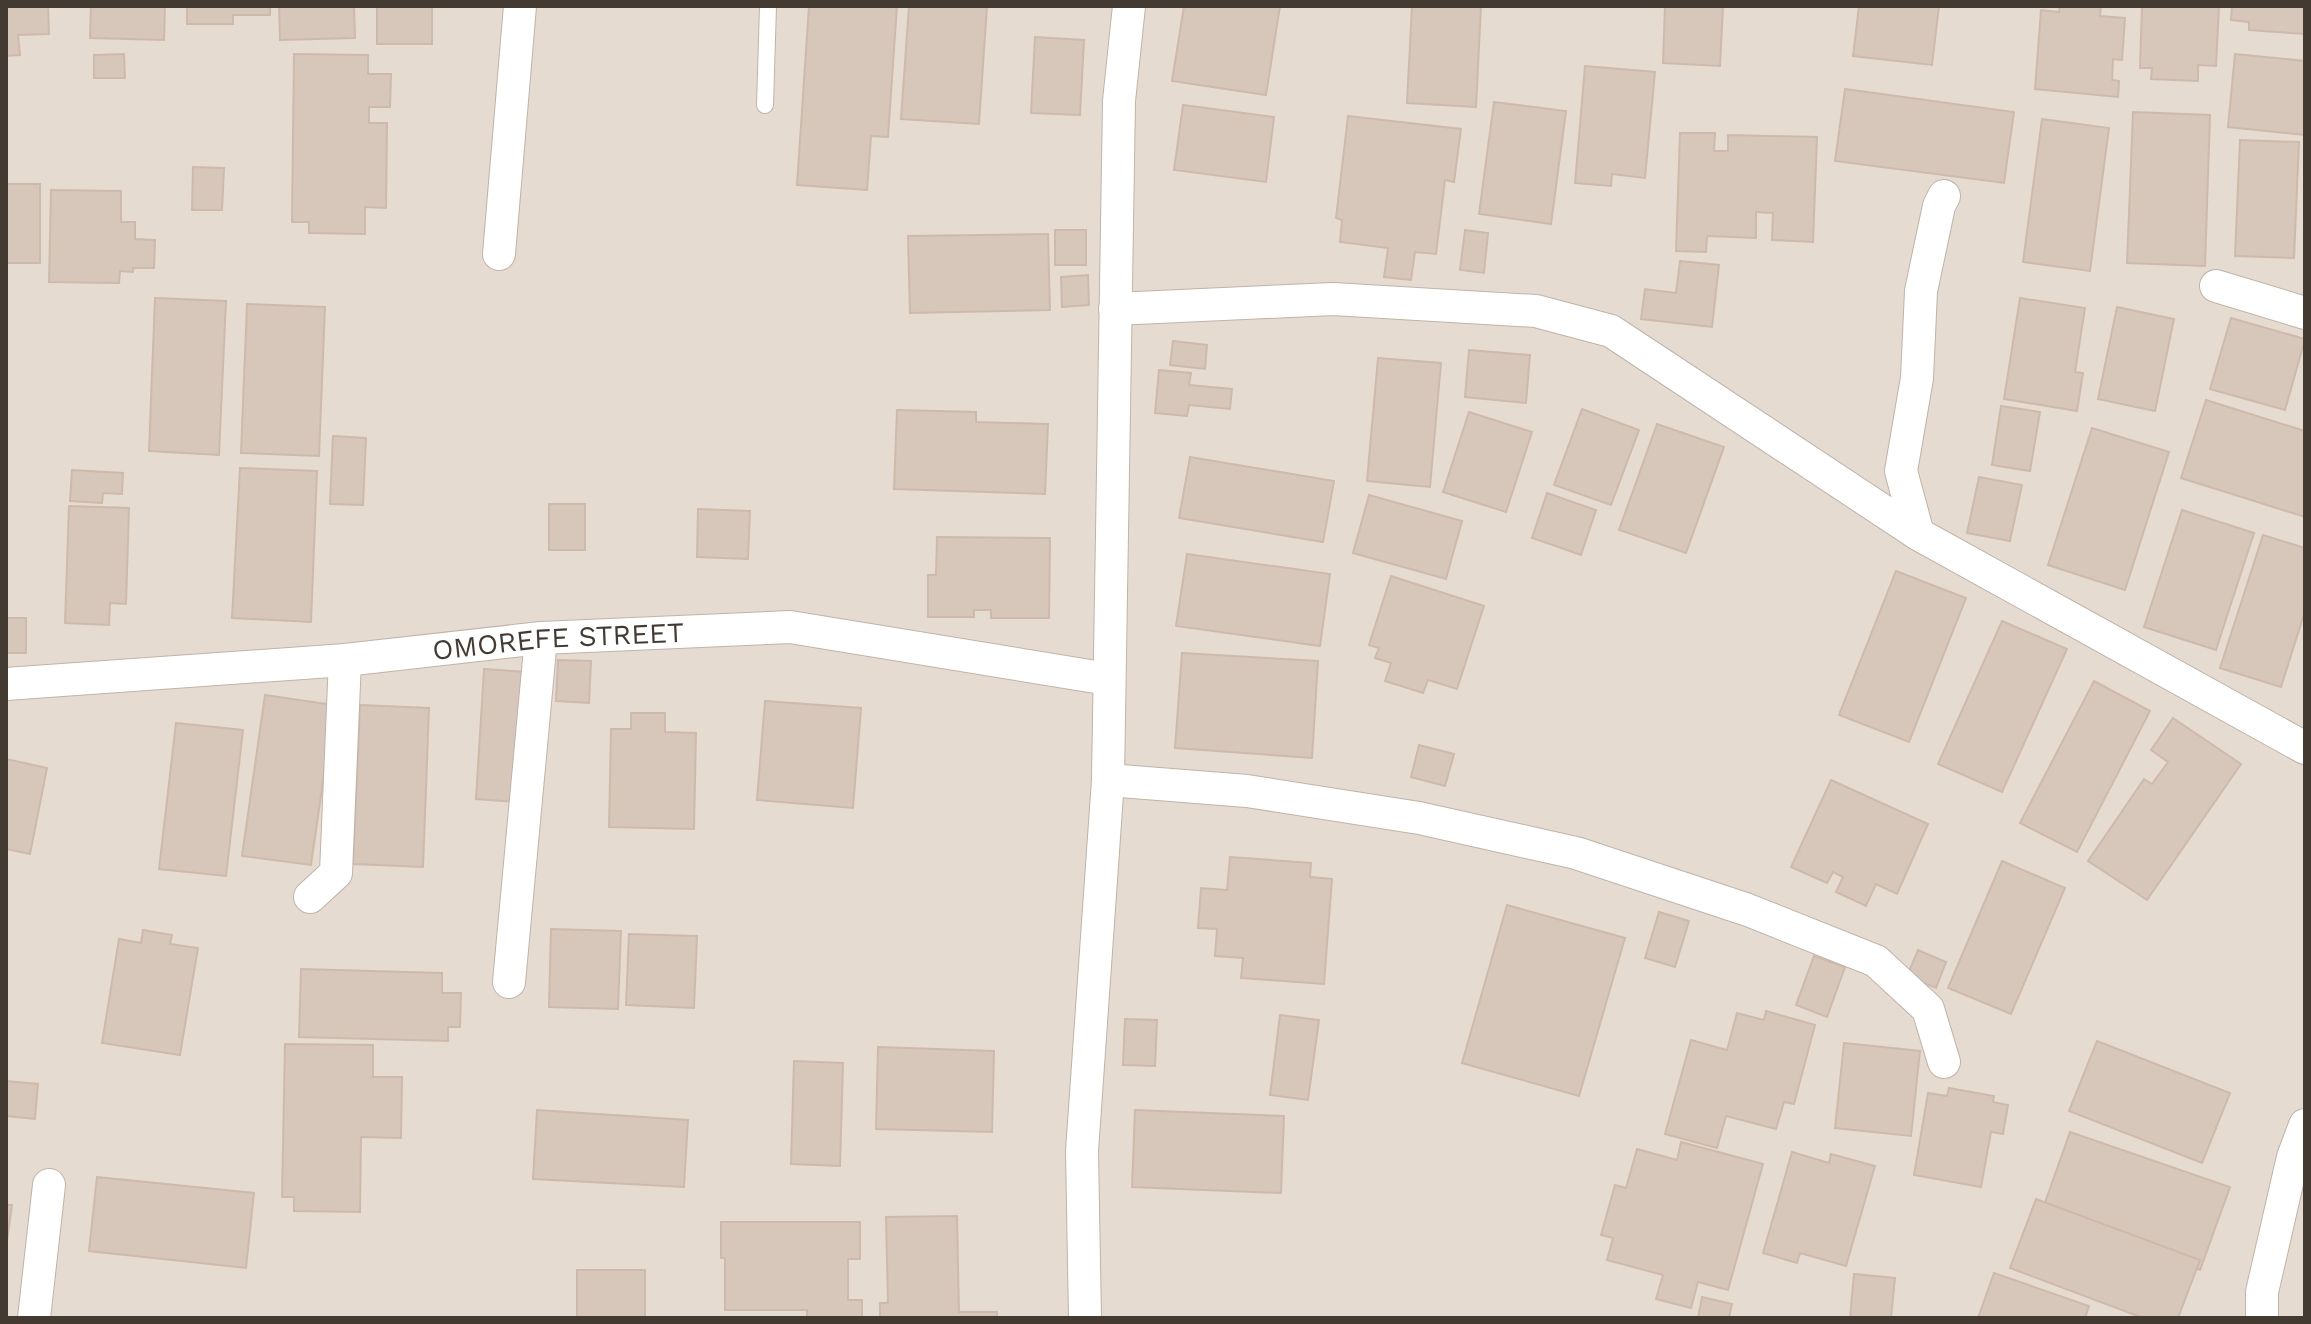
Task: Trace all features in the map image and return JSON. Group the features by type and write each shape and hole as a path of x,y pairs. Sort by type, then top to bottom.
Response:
{"street":[{"path":"499,254 520,6"},
{"path":"1085,1318 1082,1151 1108,780 1119,101 1129,6"},
{"path":"1918,534 1901,471 1917,378 1921,291 1939,206 1944,196"},
{"path":"2216,286 2305,313"},
{"path":"1115,309 1333,299 1536,311 1611,331 1918,534 2305,748"},
{"name":"OMOREFE STREET","path":"6,684 345,660 541,638 790,627 1108,679"},
{"path":"509,982 541,638"},
{"path":"310,897 336,873 345,660"},
{"path":"1108,780 1247,791 1419,818 1576,853 1733,905 1876,961 1928,1009 1944,1062"},
{"path":"2262,1318 2262,1292 2293,1157 2305,1125"},
{"path":"34,1318 49,1185"}],"lane":[{"path":"765,105 768,6"}],"shaded area":[{"path":"6,6 2305,6 2305,1318 6,1318"}],"building":[{"path":"6,6 48,6 49,34 18,35 20,55 6,56"},
{"path":"91,6 165,6 164,40 90,38"},
{"path":"187,6 270,6 270,15 233,15 233,24 187,24"},
{"path":"279,6 354,6 355,38 280,40"},
{"path":"377,6 432,6 432,44 377,44"},
{"path":"809,6 897,6 888,137 871,136 867,190 797,185"},
{"path":"909,6 987,6 979,124 901,119"},
{"path":"1184,6 1280,6 1266,95 1172,81"},
{"path":"1412,6 1481,6 1476,107 1407,103"},
{"path":"1665,6 1723,6 1720,66 1663,63"},
{"path":"1859,6 1939,6 1932,65 1853,56"},
{"path":"2060,6 2101,6 2100,16 2125,18 2122,60 2113,59 2112,80 2119,81 2118,97 2035,89 2041,10 2059,12"},
{"path":"2142,6 2219,6 2216,66 2198,65 2198,81 2151,79 2152,68 2140,68"},
{"path":"2232,6 2305,6 2305,34 2249,30 2249,22 2231,20"},
{"path":"1035,37 1084,40 1080,115 1031,113"},
{"path":"124,54 125,78 94,78 94,55"},
{"path":"294,54 368,55 368,74 391,74 390,107 369,107 369,123 387,123 386,208 365,207 365,234 309,233 309,222 292,222"},
{"path":"2235,54 2305,61 2305,135 2228,127"},
{"path":"1585,66 1655,72 1645,178 1612,174 1611,186 1575,183"},
{"path":"1845,89 2014,112 2004,183 1835,161"},
{"path":"1494,102 1566,111 1551,224 1479,214"},
{"path":"1183,105 1274,117 1266,182 1174,170"},
{"path":"2133,112 2210,115 2205,266 2127,263"},
{"path":"1348,116 1461,129 1454,182 1445,180 1436,254 1415,252 1411,280 1384,277 1388,248 1340,242 1342,220 1336,218"},
{"path":"2042,119 2109,128 2090,271 2023,262"},
{"path":"1680,133 1715,133 1714,151 1728,151 1728,135 1817,137 1813,242 1772,240 1773,213 1756,212 1756,238 1707,236 1706,252 1676,251"},
{"path":"2240,140 2299,142 2294,258 2235,256"},
{"path":"193,167 224,168 222,210 192,210"},
{"path":"6,184 40,184 40,263 6,263"},
{"path":"51,190 121,191 121,222 135,222 135,239 155,240 154,268 120,271 119,283 49,282"},
{"path":"1055,230 1086,230 1086,265 1055,265"},
{"path":"1465,230 1488,233 1484,273 1460,270"},
{"path":"1048,234 1050,310 910,313 908,236"},
{"path":"1680,261 1719,265 1712,327 1641,319 1645,289 1676,293"},
{"path":"1088,275 1089,305 1062,307 1061,277"},
{"path":"155,298 226,301 219,455 149,451"},
{"path":"2020,298 2085,308 2075,372 2083,373 2077,411 2004,399"},
{"path":"247,304 325,307 319,456 241,453"},
{"path":"2117,307 2174,319 2155,411 2098,399"},
{"path":"2231,318 2305,339 2285,410 2210,389"},
{"path":"1173,341 1207,345 1205,369 1170,365"},
{"path":"1469,350 1530,355 1526,403 1465,397"},
{"path":"1378,358 1441,363 1430,487 1367,481"},
{"path":"1159,370 1191,373 1189,385 1232,389 1230,409 1189,405 1187,416 1155,413"},
{"path":"2206,400 2305,431 2305,517 2181,478"},
{"path":"2001,406 2040,412 2030,471 1992,465"},
{"path":"1582,409 1639,430 1611,505 1554,485"},
{"path":"897,410 976,412 976,422 1048,424 1045,494 894,489"},
{"path":"1469,412 1532,432 1506,512 1443,492"},
{"path":"1657,424 1724,447 1686,553 1619,530"},
{"path":"2092,428 2169,452 2125,590 2048,565"},
{"path":"333,436 366,438 363,505 330,504"},
{"path":"1190,457 1334,481 1323,542 1179,518"},
{"path":"240,468 317,471 311,622 232,618"},
{"path":"72,470 123,473 122,494 103,493 102,503 70,501"},
{"path":"1979,477 2022,485 2010,541 1967,533"},
{"path":"1547,493 1596,510 1581,555 1532,538"},
{"path":"1369,495 1462,521 1446,579 1353,553"},
{"path":"549,504 585,504 585,550 549,550"},
{"path":"69,506 129,508 126,604 110,603 109,625 65,623"},
{"path":"698,509 750,511 748,559 697,557"},
{"path":"2182,510 2254,533 2216,650 2144,627"},
{"path":"2263,535 2305,548 2305,611 2281,687 2220,668"},
{"path":"937,537 1050,538 1049,618 991,618 991,610 974,610 974,617 928,617 928,575 936,575"},
{"path":"1187,554 1330,574 1320,646 1176,626"},
{"path":"1896,571 1966,598 1909,742 1839,715"},
{"path":"1391,576 1484,606 1457,689 1428,680 1423,693 1385,681 1391,663 1375,658 1379,648 1369,645"},
{"path":"6,618 26,618 26,653 6,653"},
{"path":"2002,621 2067,649 2002,792 1938,764"},
{"path":"1182,653 1318,661 1312,758 1175,748"},
{"path":"558,660 591,661 589,703 556,701"},
{"path":"484,669 526,672 517,802 476,799"},
{"path":"2094,681 2150,711 2077,852 2020,823"},
{"path":"265,695 334,705 311,865 242,856"},
{"path":"765,701 861,708 853,808 757,800"},
{"path":"360,705 429,708 423,867 353,864"},
{"path":"631,713 665,713 665,732 696,733 694,829 609,827 611,729 631,729"},
{"path":"2173,718 2241,764 2147,900 2088,861 2144,779 2152,784 2168,762 2151,750"},
{"path":"176,723 243,730 226,876 159,869"},
{"path":"1419,745 1454,754 1445,786 1411,777"},
{"path":"6,759 47,768 30,854 6,849"},
{"path":"1831,780 1928,824 1897,894 1876,884 1866,906 1836,892 1843,877 1833,872 1827,883 1791,867"},
{"path":"1230,857 1311,863 1310,877 1332,879 1324,984 1241,978 1243,958 1215,956 1217,929 1198,928 1201,888 1227,890"},
{"path":"2002,861 2065,888 2011,1014 1948,988"},
{"path":"1507,905 1625,938 1579,1096 1462,1063"},
{"path":"1659,912 1689,921 1675,967 1645,958"},
{"path":"551,929 621,931 618,1009 549,1007"},
{"path":"143,930 172,935 170,944 198,948 180,1055 102,1043 119,939 141,943"},
{"path":"629,934 697,936 694,1008 626,1005"},
{"path":"1918,950 1946,962 1936,988 1907,976"},
{"path":"1814,956 1845,967 1827,1017 1796,1005"},
{"path":"301,969 442,973 442,993 461,993 460,1027 448,1027 448,1041 299,1037"},
{"path":"1766,1011 1815,1025 1794,1104 1784,1102 1776,1129 1726,1116 1717,1148 1665,1134 1691,1040 1727,1050 1737,1013 1764,1020"},
{"path":"1280,1015 1319,1020 1308,1100 1270,1095"},
{"path":"1125,1019 1157,1020 1155,1066 1123,1065"},
{"path":"2097,1041 2230,1093 2202,1163 2069,1111"},
{"path":"1844,1043 1920,1051 1911,1136 1835,1128"},
{"path":"285,1044 373,1045 373,1077 402,1077 401,1138 361,1137 360,1212 294,1211 294,1197 282,1197"},
{"path":"878,1047 994,1051 992,1132 876,1129"},
{"path":"794,1061 843,1063 840,1166 791,1164"},
{"path":"6,1081 38,1084 35,1119 6,1116"},
{"path":"1949,1088 1994,1096 1993,1102 2008,1105 2003,1134 1991,1132 1981,1187 1914,1175 1928,1093 1947,1096"},
{"path":"537,1110 688,1120 684,1187 533,1179"},
{"path":"1135,1110 1284,1116 1281,1193 1132,1187"},
{"path":"2070,1132 2230,1187 2200,1270 2041,1214"},
{"path":"1681,1142 1763,1164 1728,1290 1698,1282 1691,1308 1656,1299 1663,1275 1607,1260 1613,1238 1601,1235 1615,1185 1626,1188 1637,1149 1677,1160"},
{"path":"1792,1152 1829,1163 1831,1154 1875,1166 1846,1266 1800,1253 1797,1263 1763,1253"},
{"path":"97,1177 254,1193 246,1268 89,1251"},
{"path":"2036,1199 2200,1260 2178,1318 2143,1318 2010,1268"},
{"path":"6,1205 12,1205 6,1248"},
{"path":"957,1216 959,1312 997,1312 997,1318 880,1318 880,1303 888,1303 886,1217"},
{"path":"721,1222 860,1222 860,1259 848,1259 848,1300 862,1300 862,1318 807,1318 807,1310 725,1310"},
{"path":"577,1270 645,1270 645,1318 577,1318"},
{"path":"1994,1273 2089,1306 2085,1318 1978,1318"},
{"path":"1854,1274 1895,1278 1891,1318 1850,1318"},
{"path":"1702,1297 1732,1304 1729,1318 1698,1318"}]}
